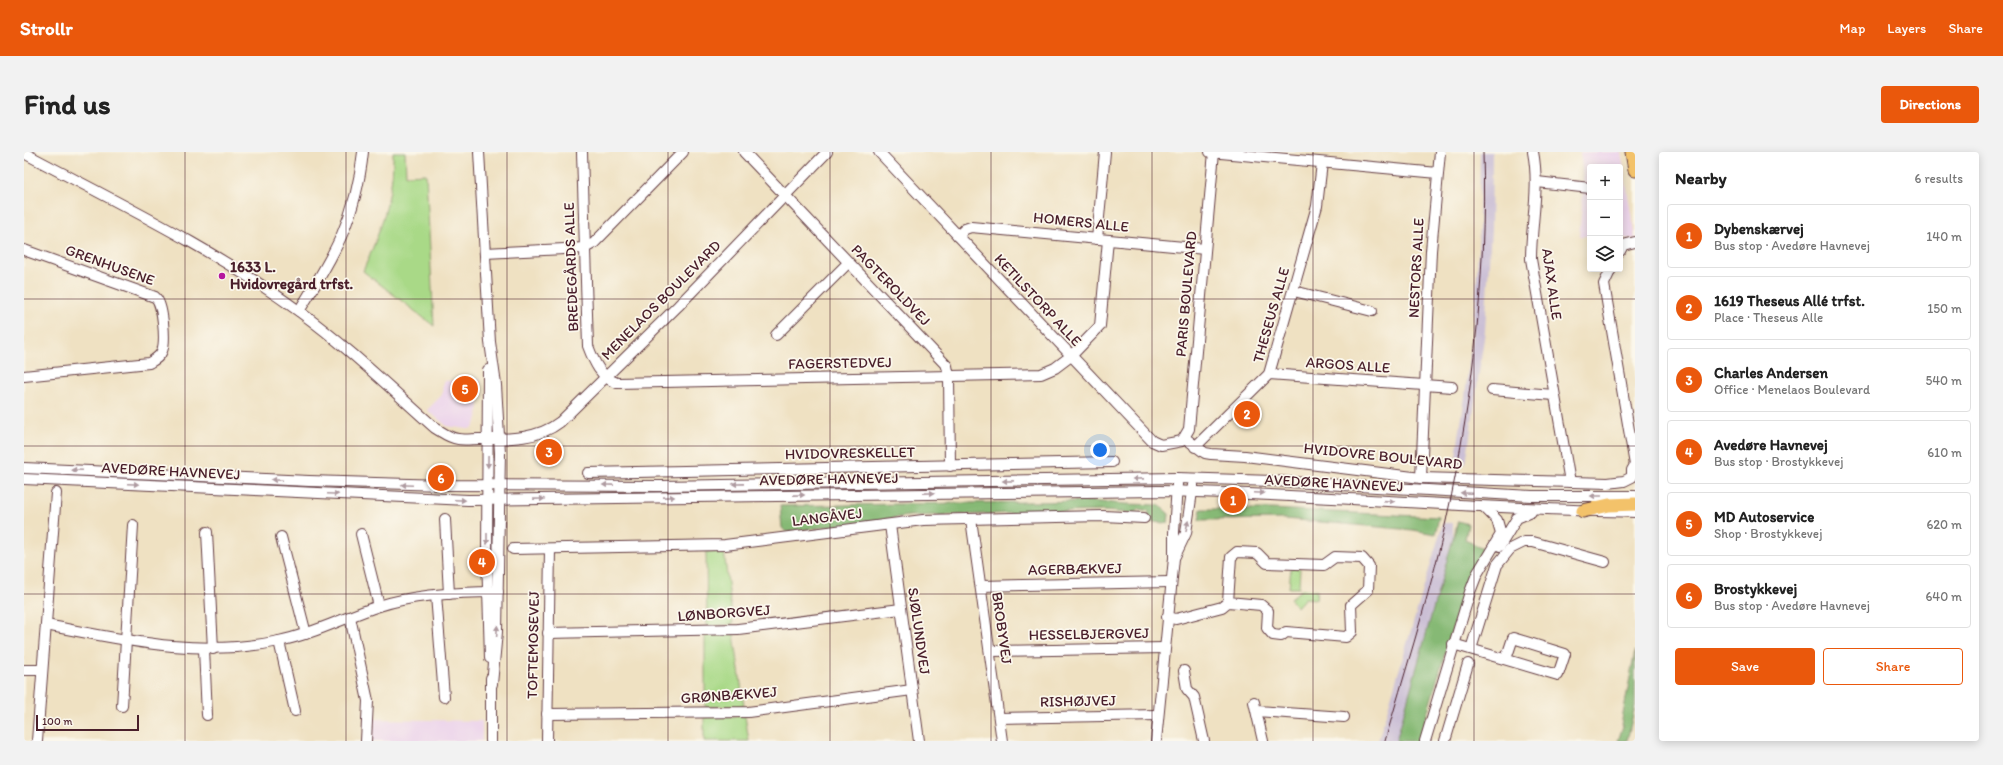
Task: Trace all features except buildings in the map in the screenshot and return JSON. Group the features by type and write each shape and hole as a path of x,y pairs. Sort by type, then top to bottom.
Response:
{"main road":[{"path":"1632,152 1635,170"},
{"path":"1583,511 1610,505 1635,504"}],"street":[{"path":"299,311 328,264 343,236 354,207 361,176 363,152"},
{"path":"479,152 490,342 488,439 488,633 492,684"},
{"name":"BREDEGÅRDS ALLE","path":"582,152 588,346 594,362 606,377"},
{"path":"485,253 585,248 594,243 683,152"},
{"name":"PAGTEROLDVEJ","path":"744,152 947,366 949,376 950,466"},
{"name":"MENELAOS BOULEVARD","path":"24,153 203,248 299,311 364,364 435,428 457,439 500,439 538,434 549,430 606,377 678,306 827,152"},
{"name":"KETILSTORP ALLE","path":"879,152 1152,441 1161,445 1168,445 1182,442 1185,438"},
{"name":"FAGERSTEDVEJ","path":"606,377 618,383 1040,374 1055,368 1071,356 1100,326 1105,152"},
{"path":"1210,152 1438,173"},
{"name":"PARIS BOULEVARD","path":"1185,438 1189,429 1214,152"},
{"name":"NESTORS ALLE","path":"1421,478 1431,251 1440,152"},
{"name":"AJAX ALLE","path":"1533,152 1537,182 1531,241 1531,259 1570,482"},
{"name":"THESEUS ALLE","path":"1195,446 1269,374 1294,291 1317,206 1322,162"},
{"path":"1537,182 1587,188"},
{"name":"HOMERS ALLE","path":"958,236 965,228 971,227 1205,249"},
{"path":"1623,245 1635,242"},
{"name":"GRENHUSENE","path":"24,250 154,296 160,302 164,345 158,357 149,363 24,376"},
{"path":"776,335 848,263"},
{"path":"1610,272 1604,284 1635,465"},
{"path":"1294,291 1372,311"},
{"path":"490,342 496,385 500,439 497,632 492,684 491,741"},
{"name":"ARGOS ALLE","path":"1269,374 1425,386"},
{"path":"1425,386 1452,387"},
{"path":"1492,390 1554,395"},
{"name":"HVIDOVRE BOULEVARD","path":"1185,438 1195,446 1211,454 1245,456 1421,478 1608,483 1624,481 1632,477 1632,470 1635,465"},
{"name":"HVIDOVRESKELLET","path":"588,473 1112,462"},
{"name":"AVEDØRE HAVNEVEJ","path":"24,468 316,482 488,485 660,486 1194,478 1532,496 1635,496"},
{"path":"1156,741 1170,582 1174,558 1177,478"},
{"path":"1174,558 1186,533 1194,478"},
{"name":"AVEDØRE HAVNEVEJ","path":"24,479 407,498 488,500 1046,491 1192,491 1272,494 1540,510 1635,512"},
{"path":"36,741 56,493"},
{"path":"1425,741 1470,592 1477,574 1499,538 1501,530 1497,520 1484,507"},
{"path":"1487,559 1500,545 1517,518 1540,510"},
{"name":"LANGÅVEJ","path":"513,549 725,545 923,520 1103,516 1144,518"},
{"path":"445,519 449,594"},
{"name":"BROBYVEJ","path":"971,519 1002,741"},
{"path":"122,706 133,524"},
{"name":"SJØLUNDVEJ","path":"890,525 919,741"},
{"path":"206,532 208,649 207,715"},
{"path":"362,534 380,606"},
{"path":"281,537 306,634"},
{"path":"1471,649 1497,565 1510,549 1524,542 1533,542 1605,562"},
{"name":"TOFTEMOSEVEJ","path":"547,741 550,549"},
{"path":"1167,617 1176,619 1222,607 1228,602 1261,605 1268,612 1267,628 1273,635 1281,636 1286,632 1346,637 1352,632 1351,605 1368,590 1369,566 1362,558 1335,556 1324,565 1267,563 1258,553 1237,552 1231,557 1228,602"},
{"name":"AGERBÆKVEJ","path":"981,586 1170,582"},
{"path":"46,625 169,647 208,649 279,641 306,634 380,606 436,595 498,592"},
{"path":"436,595 444,697"},
{"name":"LØNBORGVEJ","path":"548,633 738,629 902,609"},
{"path":"350,617 368,700 366,741"},
{"path":"1454,644 1558,675 1565,654 1513,638 1506,659"},
{"path":"279,641 295,711"},
{"name":"HESSELBJERGVEJ","path":"990,651 1164,648"},
{"path":"1444,741 1468,664"},
{"path":"24,670 42,670"},
{"path":"1184,671 1187,689 1194,697 1204,741"},
{"name":"GRØNBÆKVEJ","path":"548,714 748,712 912,690"},
{"path":"1263,741 1255,707 1344,717"},
{"name":"RISHØJVEJ","path":"999,718 1158,715"}],"shaded area":[{"path":"1480,152 1492,152 1491,229 1485,331 1466,464 1455,463 1465,397 1476,296"},
{"path":"1580,152 1621,152 1623,164 1587,164 1587,236 1579,236 1584,186"},
{"path":"1623,164 1635,239 1623,238"},
{"path":"480,379 478,418 473,428 468,429 447,426 427,410 442,395 443,381"},
{"path":"1443,523 1453,523 1453,538 1396,741 1378,741"},
{"path":"372,719 482,721 482,741 371,741"}],"green space":[{"path":"393,152 405,152 406,175 426,174 434,326 363,271 385,213 393,168"},
{"path":"1089,501 1159,505 1169,514 1168,523 1148,522 1149,511 1138,509 1136,512 1132,513 1103,511 909,516 786,532 782,528 780,506"},
{"path":"1201,509 1272,509 1439,517 1435,534 1413,530 1285,519 1199,520"},
{"path":"1458,521 1468,524 1465,540 1483,548 1466,582 1419,741 1396,741"},
{"path":"724,551 733,624 707,626 706,552"},
{"path":"1291,567 1300,568 1299,588 1289,588"},
{"path":"1302,589 1317,590 1316,599 1305,598 1297,607 1290,599"},
{"path":"734,634 744,706 705,707 705,636"},
{"path":"1635,651 1635,706 1627,741 1618,741 1623,726 1621,725"},
{"path":"745,716 749,741 704,741 704,717"}],"tram line":[{"path":"1385,741 1435,568 1452,495 1469,398 1475,349 1482,250 1484,201 1483,152"}],"place":[{"name":"1633 L. Hvidovregård trfst.","path":"222,276"},
{"name":"MD Autoservice","path":"465,389"},
{"name":"1619 Theseus Allé trfst.","path":"1247,414"},
{"name":"Charles Andersen","path":"549,452"},
{"name":"Brostykkevej","path":"441,478"},
{"name":"Dybenskærvej","path":"1233,500"},
{"name":"Avedøre Havnevej","path":"482,562"}]}
